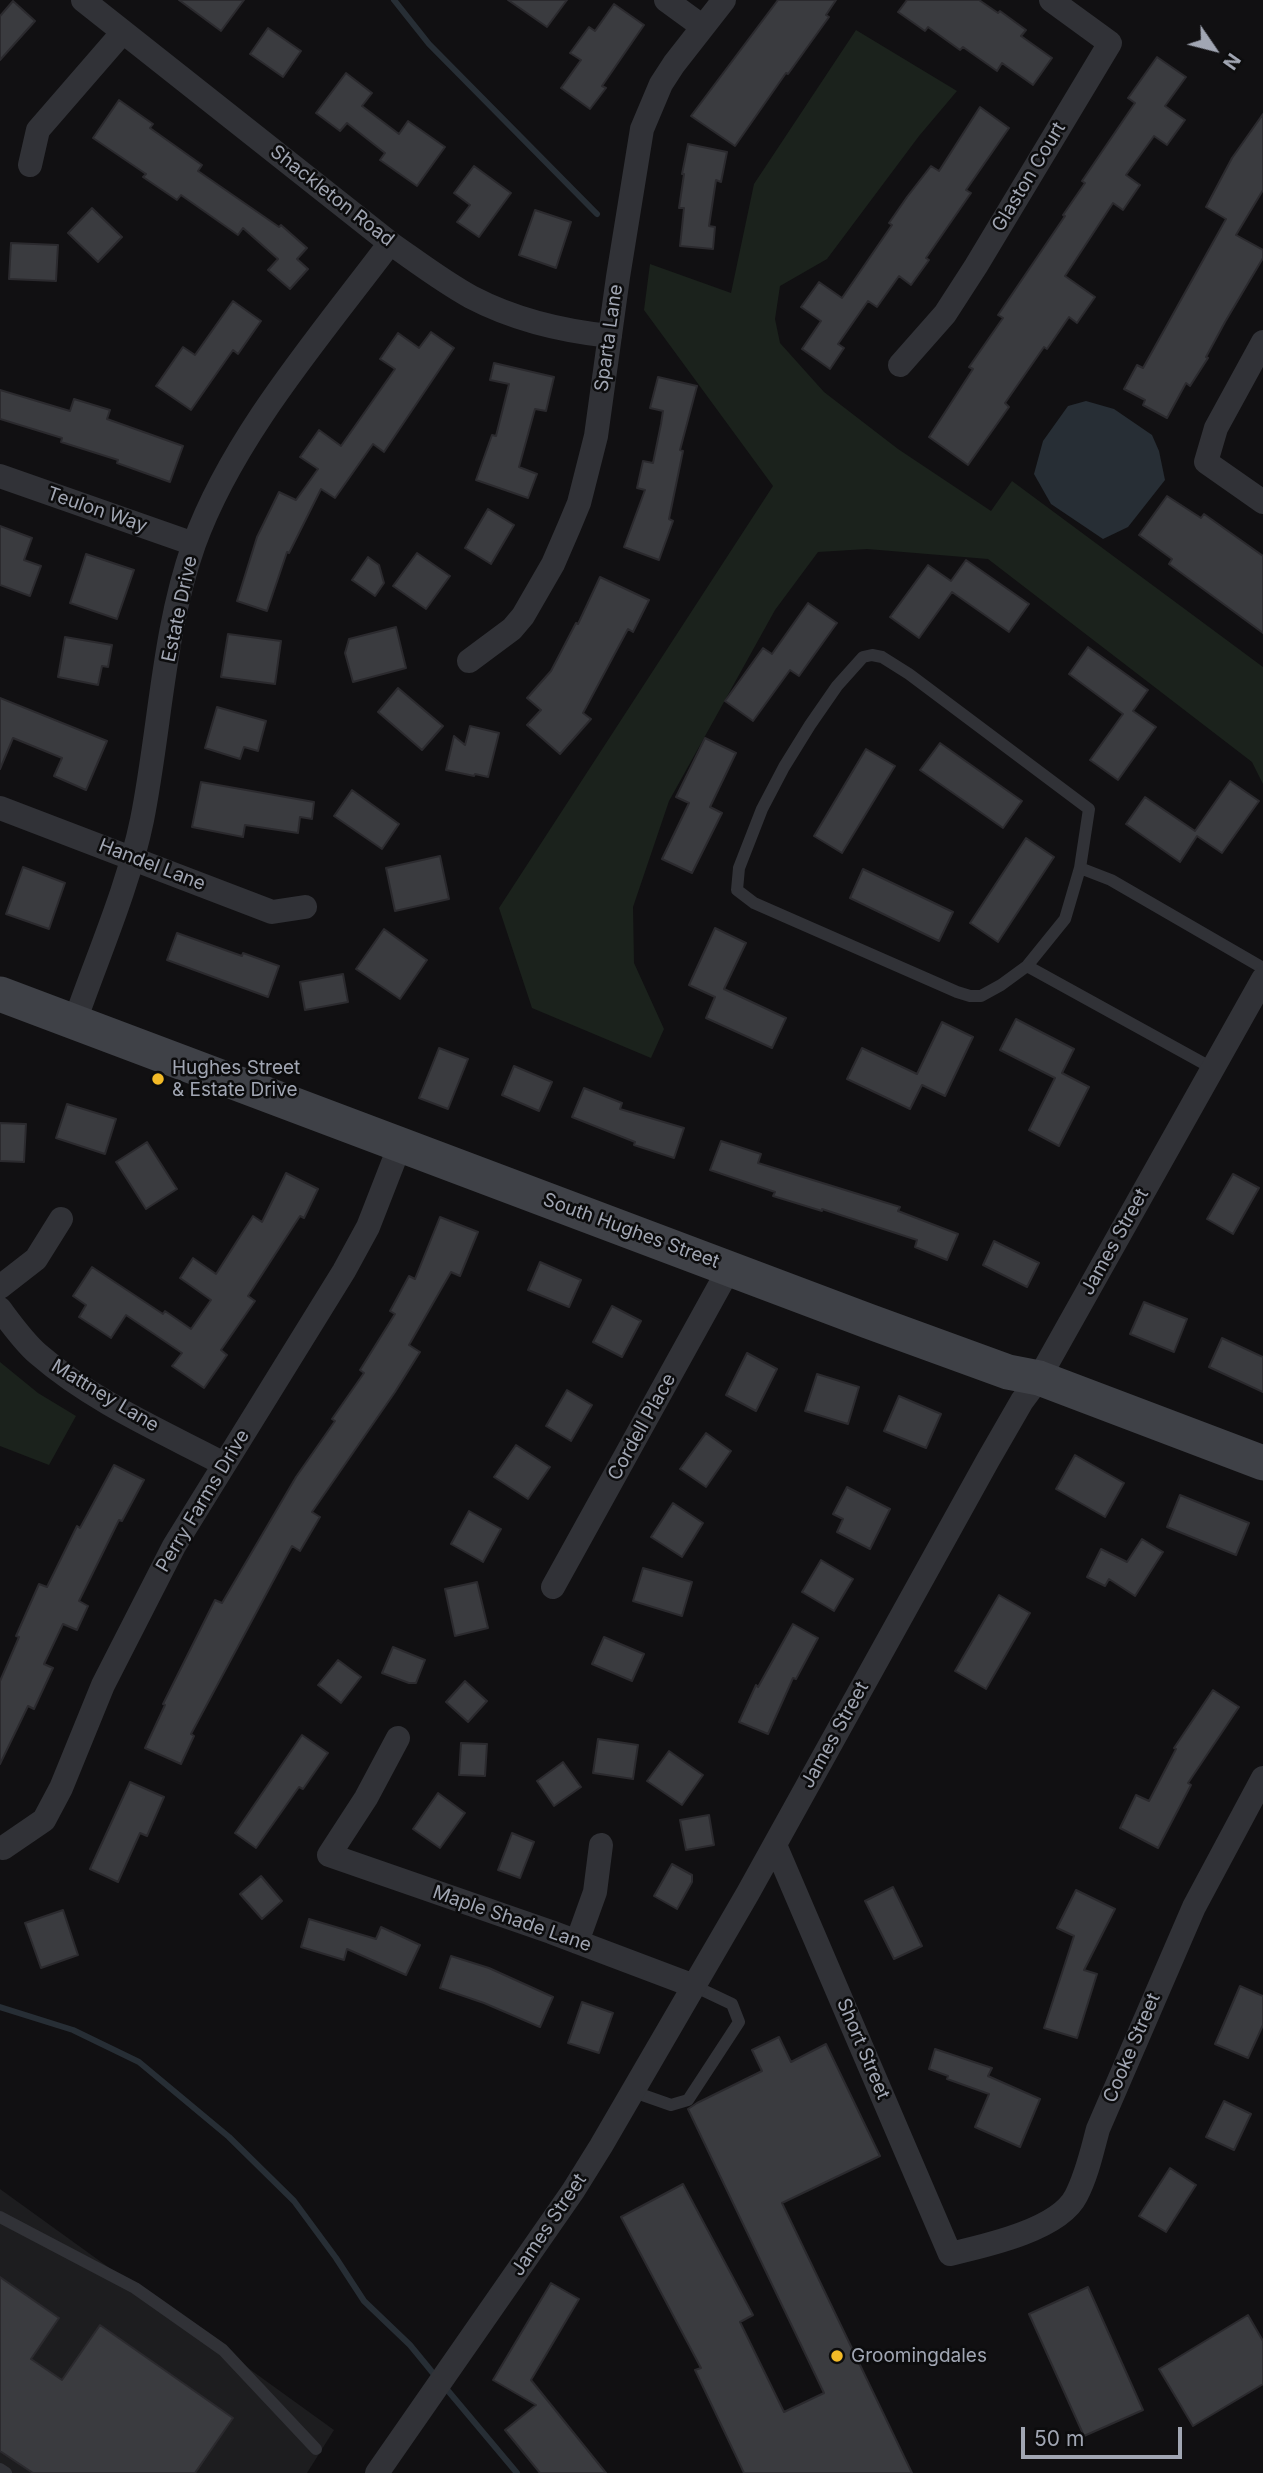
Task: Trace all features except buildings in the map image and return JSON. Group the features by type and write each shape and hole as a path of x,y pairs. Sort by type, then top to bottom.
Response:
{"street":[{"name":"Shackleton Road","path":"83,0 390,243 442,279 501,311 556,327 610,336"},
{"path":"666,0 702,27"},
{"name":"Sparta Lane","path":"469,661 512,629 523,616 548,573 579,503 596,436 642,129 661,84 724,0"},
{"name":"Glaston Court","path":"900,365 945,314 958,295 1110,43 1051,0"},
{"path":"30,165 38,130 122,32"},
{"name":"Estate Drive","path":"75,1021 133,857 142,819 171,638 194,544 235,458 255,426 390,243"},
{"path":"1263,342 1216,428 1206,462 1263,502"},
{"name":"Teulon Way","path":"0,476 194,544"},
{"name":"Handel Lane","path":"0,808 272,912 305,906"},
{"name":"James Street","path":"377,2473 573,2191 634,2092 775,1845 988,1460 1022,1401 1039,1378 1263,979"},
{"name":"South Hughes Street","path":"0,994 868,1321 1008,1372 1039,1378 1263,1463"},
{"name":"Perry Farms Drive","path":"3,1848 44,1820 61,1788 103,1685 147,1595 174,1546 344,1271 368,1227 400,1145"},
{"path":"0,1287 36,1259 61,1219"},
{"name":"Cordell Place","path":"553,1587 730,1267"},
{"name":"Mattney Lane","path":"0,1309 36,1353 64,1375 97,1396 224,1464"},
{"name":"Maple Shade Lane","path":"398,1738 366,1798 328,1855 694,1986"},
{"name":"Cooke Street","path":"950,2254 1002,2241 1042,2225 1062,2212 1075,2199 1098,2129 1194,1907 1263,1778"},
{"path":"577,1942 595,1892 601,1845"},
{"name":"Short Street","path":"775,1845 950,2254"}],"lane":[{"path":"872,655 882,657 909,674 1089,808 1080,868 1065,919 1027,966 981,996 970,996 754,903 737,890 739,868 762,809 784,767 837,686 863,657 872,655"},
{"path":"1080,868 1111,880 1263,968"},
{"path":"1027,966 1212,1068"},
{"path":"634,2092 671,2105 688,2100 739,2022 732,2004 694,1986"},
{"path":"0,2217 135,2288 223,2350 316,2449"},
{"path":"0,2469 6,2473"}],"shaded area":[{"path":"856,30 957,91 919,136 827,259 780,286 775,319 780,343 824,392 898,449 991,511 1012,481 1263,667 1263,784 1252,762 988,559 867,549 818,552 775,610 669,801 633,907 634,963 664,1029 651,1058 532,1008 499,908 773,486 644,310 650,264 731,293 754,184"},
{"path":"1086,401 1114,409 1152,435 1159,451 1165,480 1128,527 1103,539 1051,504 1034,474 1043,441 1068,406"},
{"path":"0,1362 38,1393 76,1416 49,1465 0,1446"},
{"path":"0,2189 334,2430 307,2473 0,2473"}],"waterway":[{"path":"394,0 429,44 597,214"},
{"path":"0,2007 73,2030 139,2062 229,2137 294,2201 364,2301 410,2345 437,2378"},
{"path":"444,2386 517,2473"}],"place":[{"name":"Hughes Street & Estate Drive","path":"158,1079"},
{"name":"Groomingdales","path":"837,2356"}]}
